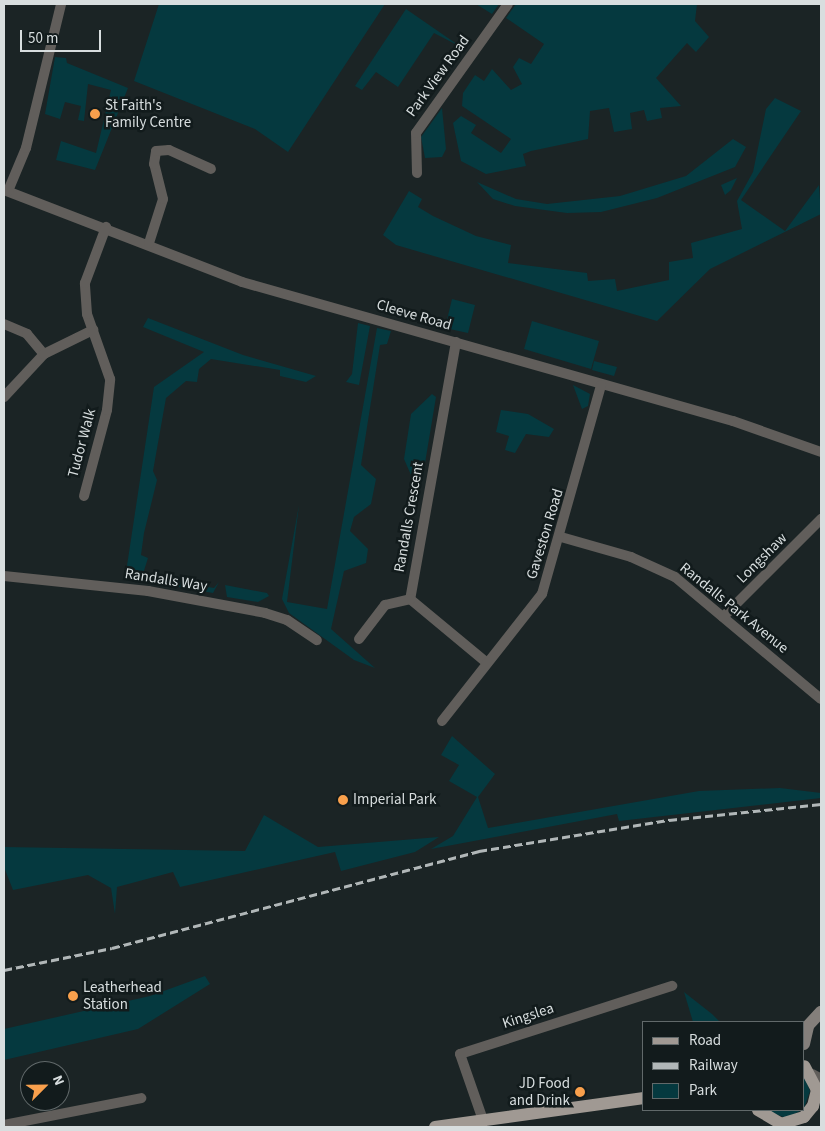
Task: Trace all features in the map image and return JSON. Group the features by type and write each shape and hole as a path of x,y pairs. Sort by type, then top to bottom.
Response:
{"main road":[{"path":"806,1029 821,1012"},
{"path":"763,1118 781,1124 795,1124 817,1104 817,1090 812,1074"},
{"path":"435,1127 483,1120 497,1123 642,1098"}],"street":[{"path":"6,190 26,148 61,4"},
{"name":"Park View Road","path":"417,173 416,133 508,4"},
{"path":"149,243 162,199 154,164 156,151 169,150 211,168"},
{"name":"Cleeve Road","path":"6,190 149,243 242,282 733,421 821,452"},
{"name":"Tudor Walk","path":"84,496 107,410 110,379 93,330 85,283 106,227"},
{"path":"4,324 27,334 44,354"},
{"path":"4,397 44,354 93,330"},
{"name":"Randalls Crescent","path":"410,598 456,342"},
{"name":"Gaveston Road","path":"442,721 542,594 561,537 602,385"},
{"name":"Longshaw","path":"723,617 821,519"},
{"name":"Randalls Park Avenue","path":"561,537 652,564 723,617 821,699"},
{"name":"Randalls Way","path":"4,576 148,591 273,614 317,640"},
{"path":"359,639 385,605 410,598 487,663"},
{"name":"Kingslea","path":"483,1120 460,1054 672,986"},
{"path":"4,1125 141,1098"}],"green space":[{"path":"159,4 385,4 288,152 255,129 134,81"},
{"path":"476,4 499,4 492,14"},
{"path":"516,4 697,4 695,21 709,37 696,52 687,43 656,78 681,106 660,108 662,118 647,121 644,110 630,113 632,129 614,132 609,108 590,111 588,139 531,151 523,154 526,166 486,174 461,161 453,123 461,116 476,125 471,133 501,153 511,139 462,106 463,93 475,75 484,81 492,69 511,90 522,84 513,67 519,58 531,64 544,44 506,18"},
{"path":"406,9 461,47 434,33 398,87 376,72 362,90 355,86"},
{"path":"55,57 66,58 67,63 128,88 95,170 56,160 61,141 96,153 111,90 88,84 84,121 78,120 81,106 65,102 60,119 45,114"},
{"path":"775,98 801,111 741,200 785,231 819,185 821,214 710,269 657,321 396,245 383,235 409,191 422,199 418,207 433,216 476,236 511,245 508,263 587,273 588,281 615,279 617,291 669,280 669,262 693,258 691,243 742,229 737,201 753,172 766,109"},
{"path":"442,108 446,149 442,157 425,158 421,137"},
{"path":"733,139 746,147 735,167 657,198 601,212 567,213 515,206 493,199 477,182 516,199 547,204 620,196 686,176"},
{"path":"737,178 731,190 725,195 721,185"},
{"path":"452,299 475,305 468,333 445,328"},
{"path":"148,318 243,355 316,376 306,382 280,376 280,370 211,359 199,369 197,382 186,381 166,398 153,471 157,480 144,533 141,555 148,558 142,577 125,579 154,387 204,352 143,327"},
{"path":"532,321 599,341 591,369 524,349"},
{"path":"358,323 370,326 359,385 346,382 352,374"},
{"path":"377,328 391,331 387,344 380,345 361,465 376,479 371,504 354,517 350,531 368,549 366,563 344,571 331,629 375,668 354,660 289,613 282,599 299,505 287,602 327,609"},
{"path":"594,361 617,367 614,376 592,370"},
{"path":"573,385 590,394 588,406 582,409"},
{"path":"432,394 436,397 422,481 415,484 404,459 411,414"},
{"path":"501,410 528,414 554,429 549,437 526,434 515,453 505,450 509,436 496,432"},
{"path":"159,579 214,588 219,582 213,593 163,584"},
{"path":"225,585 267,593 269,596 258,602 227,597"},
{"path":"452,736 495,774 478,797 488,828 699,791 780,788 821,793 821,798 619,821 617,814 431,849 453,836 477,797 449,781 459,765 441,755"},
{"path":"264,815 318,847 439,837 415,852 341,871 335,852 180,887 173,872 117,887 115,914 111,888 88,875 13,890 4,867 4,847 245,851"},
{"path":"205,976 210,984 138,1029 4,1060 4,1029 150,996"},
{"path":"684,992 719,1021 693,1021"},
{"path":"805,1078 810,1091 805,1105"},
{"path":"768,1111 800,1111 786,1118"}],"railway":[{"path":"4,970 112,948 479,851 669,820 821,804"}],"place":[{"name":"St Faith's Family Centre","path":"95,114"},
{"name":"Imperial Park","path":"343,800"},
{"name":"Leatherhead Station","path":"73,996"},
{"name":"JD Food and Drink","path":"580,1092"}]}
